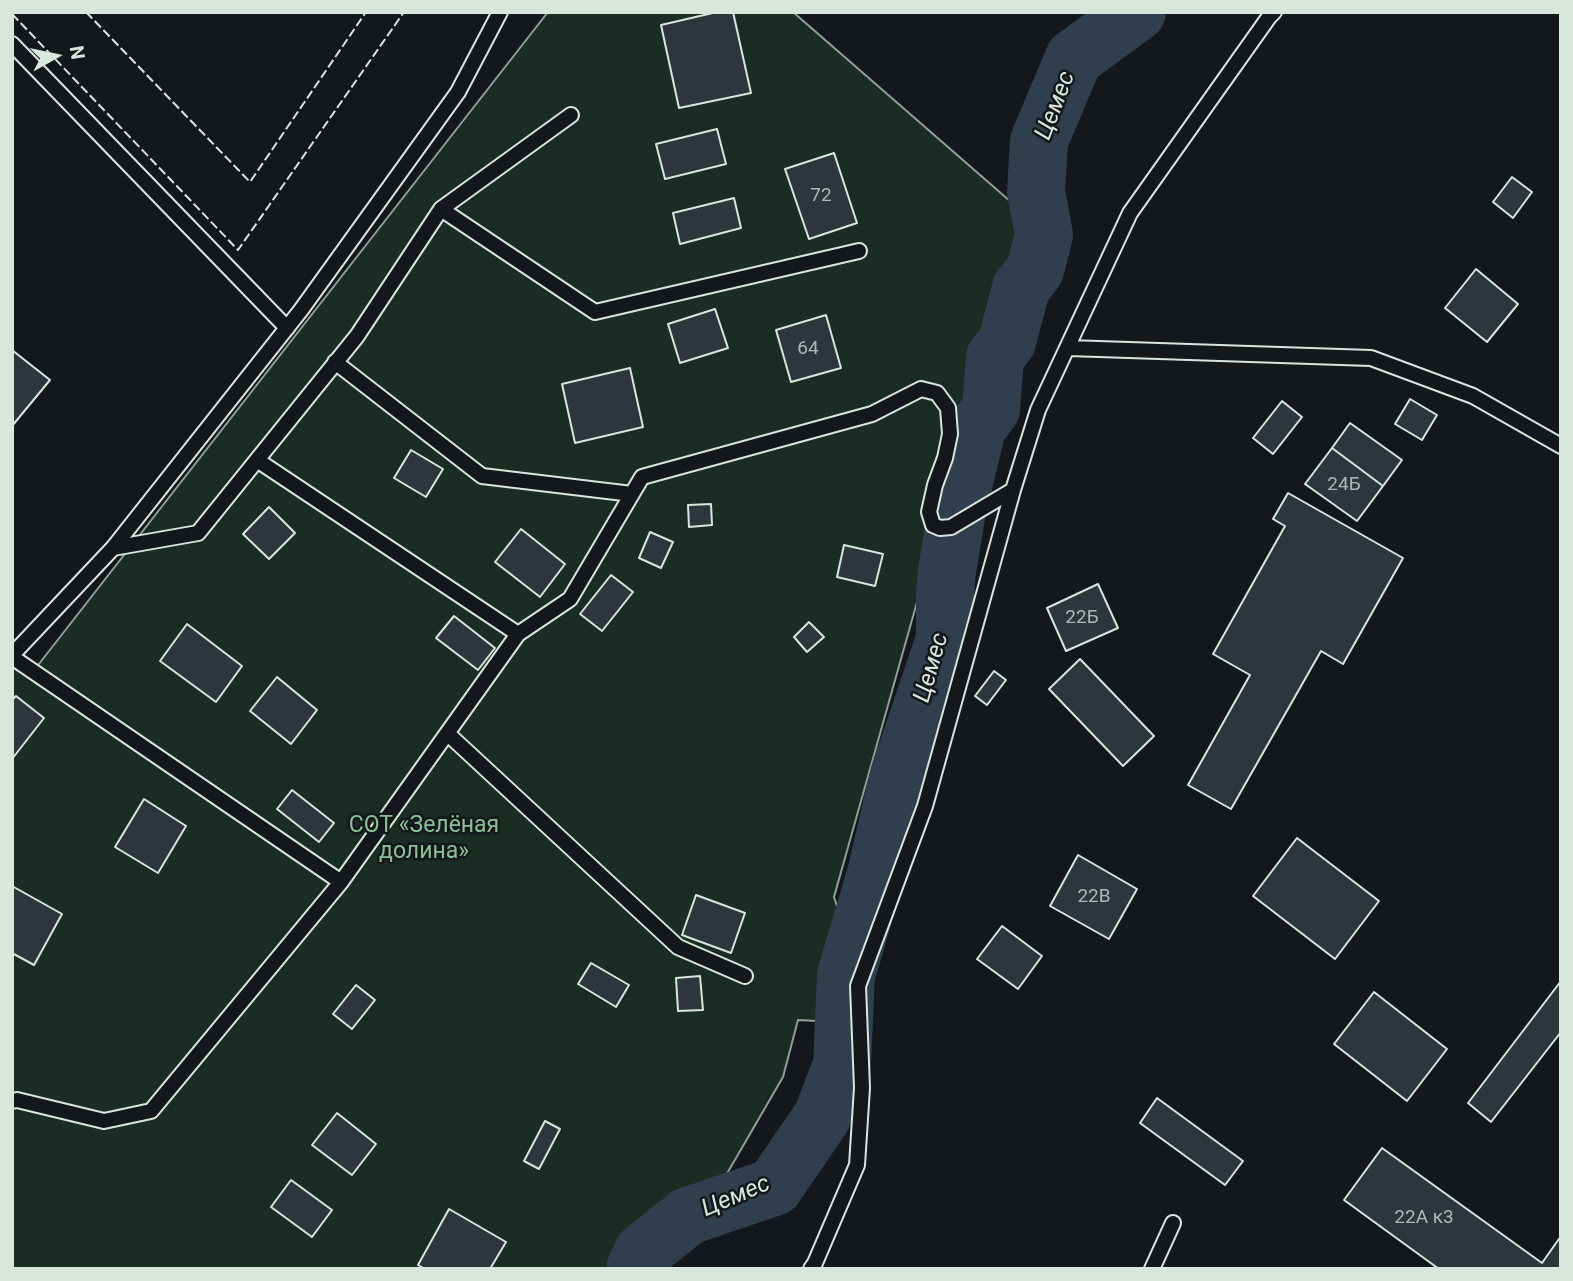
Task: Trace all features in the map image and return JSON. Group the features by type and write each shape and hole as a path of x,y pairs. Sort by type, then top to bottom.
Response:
{"lane":[{"path":"341,882 12,656 113,548 287,328 458,92 500,12"},
{"path":"811,1269 856,1165 862,1088 858,986 925,806 1038,410 1130,213 1274,12"},
{"path":"12,44 287,328"},
{"path":"113,548 198,533 357,336 440,209 571,115"},
{"path":"440,209 595,312 859,251"},
{"path":"1068,348 1371,358 1473,396 1561,446"},
{"path":"335,362 482,476 632,494"},
{"path":"12,1101 104,1121 151,1111 341,882 519,634 570,599 642,477 872,414 921,389 937,393 948,408 950,434 946,458 935,485 929,512 933,525 940,528 951,527 1013,490"},
{"path":"257,460 519,634"},
{"path":"448,734 678,947 745,976"},
{"path":"1152,1269 1173,1223"}],"green space":[{"name":"СОТ «Зелёная долина»","path":"548,12 793,12 1026,215 834,897 842,921 817,1021 798,1020 783,1077 725,1177 625,1246 615,1269 12,1269 12,648 35,669"}],"building":[{"path":"717,12 733,12 751,93 679,108 661,25"},
{"path":"717,129 726,164 665,179 656,144"},
{"path":"834,153 857,223 809,239 785,169"},
{"path":"1512,177 1532,192 1513,218 1493,202"},
{"path":"734,198 741,228 680,244 673,213"},
{"path":"1476,269 1518,304 1487,342 1445,308"},
{"path":"715,309 728,348 680,363 668,324"},
{"path":"826,315 841,368 791,382 776,330"},
{"path":"12,350 50,380 12,426"},
{"path":"630,368 643,427 575,443 562,384"},
{"path":"1410,399 1437,415 1422,440 1395,424"},
{"path":"1282,401 1302,417 1273,454 1253,438"},
{"path":"1350,423 1402,460 1383,486 1332,448"},
{"path":"1332,448 1383,486 1357,521 1305,484"},
{"path":"411,450 443,469 426,497 394,478"},
{"path":"1288,493 1403,558 1343,664 1321,651 1231,809 1188,785 1250,675 1213,654 1285,526 1273,519"},
{"path":"711,504 712,525 689,527 688,505"},
{"path":"269,507 295,533 269,559 243,534"},
{"path":"521,529 565,564 540,597 495,562"},
{"path":"650,532 673,542 661,568 639,558"},
{"path":"844,545 883,554 875,586 837,577"},
{"path":"611,575 633,592 602,631 580,614"},
{"path":"1098,584 1118,628 1066,651 1047,608"},
{"path":"454,616 495,648 478,670 436,638"},
{"path":"809,622 824,637 807,652 794,637"},
{"path":"187,624 242,666 216,702 160,661"},
{"path":"1080,659 1154,736 1123,766 1049,689"},
{"path":"994,671 1006,680 987,705 975,696"},
{"path":"277,677 317,710 291,744 250,711"},
{"path":"16,696 44,718 12,759 12,700"},
{"path":"292,790 334,823 319,842 277,809"},
{"path":"144,799 186,826 158,873 115,847"},
{"path":"1297,838 1379,901 1335,959 1253,896"},
{"path":"1078,855 1137,889 1109,939 1050,906"},
{"path":"12,886 62,914 34,965 12,953"},
{"path":"696,895 745,913 731,953 682,935"},
{"path":"1002,926 1042,956 1018,989 977,959"},
{"path":"591,963 629,985 616,1007 578,984"},
{"path":"700,976 703,1010 678,1011 676,978"},
{"path":"1561,981 1561,1032 1491,1122 1468,1103"},
{"path":"356,985 375,1000 352,1029 333,1014"},
{"path":"1374,992 1447,1049 1407,1101 1334,1044"},
{"path":"1157,1098 1243,1161 1225,1185 1140,1123"},
{"path":"337,1113 376,1144 352,1175 312,1145"},
{"path":"545,1121 560,1129 539,1169 524,1161"},
{"path":"1382,1148 1542,1263 1561,1236 1561,1269 1439,1269 1344,1200"},
{"path":"291,1180 332,1210 312,1237 271,1207"},
{"path":"449,1209 506,1242 490,1269 425,1269 418,1265"}],"waterway":[{"name":"Цемес","path":"635,1269 643,1252 688,1216 774,1187 822,1117 842,1065 846,975 876,874 899,775 945,639 947,571 957,511 977,428 991,409 995,357 1007,342 1021,288 1035,270 1044,235 1036,192 1039,141 1074,58 1137,12"}],"fence":[{"path":"86,12 250,182 366,12"},
{"path":"12,14 238,250 404,12"}]}
